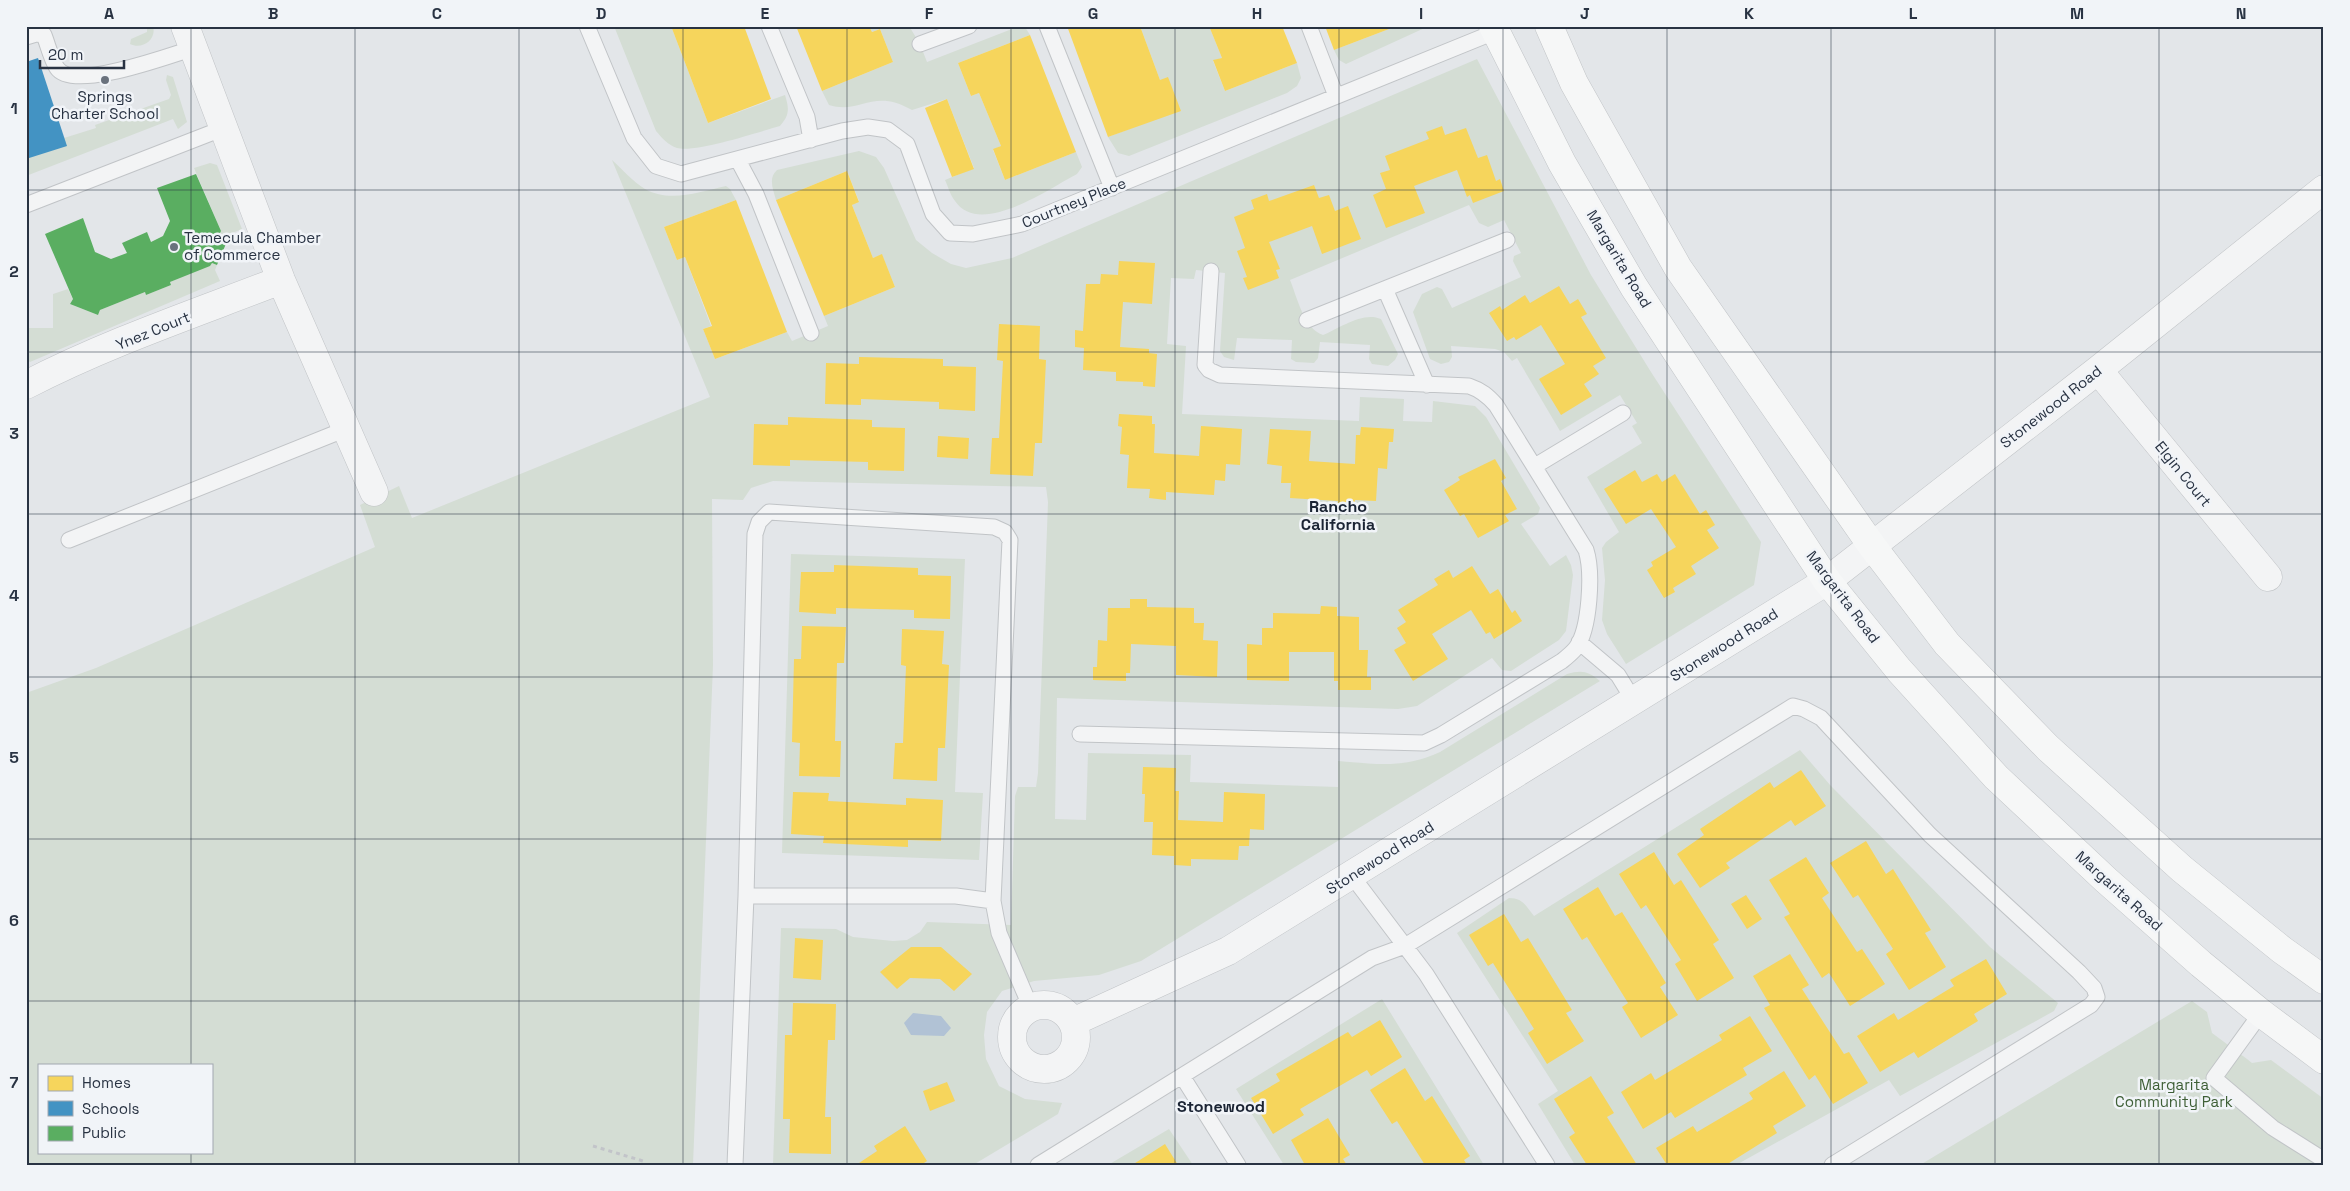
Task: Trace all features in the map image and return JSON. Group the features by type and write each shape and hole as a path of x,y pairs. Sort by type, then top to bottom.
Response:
{"main road":[{"path":"1549,26 1574,83 1678,268 1872,546 1947,644 2048,748 2182,869 2282,950 2324,980"},
{"name":"Margarita Road","path":"1499,28 1562,163 1634,287 1827,581 1899,670 1996,777 2106,880 2201,964 2261,1013 2324,1060"}],"street":[{"path":"189,37 281,280 374,492"},
{"name":"Stonewood Road","path":"1073,1022 1228,951 1827,581 2098,370 2324,189"},
{"name":"Ynez Court","path":"26,385 51,372 154,329 281,280"},
{"name":"Elgin Court","path":"2098,370 2268,577"},
{"path":"1048,1005 1057,1007 1073,1022 1076,1034 1075,1044 1071,1054 1063,1063 1047,1068 1031,1066 1016,1053 1012,1043 1012,1033 1020,1015 1031,1008 1048,1005"}],"lane":[{"name":"Courtney Place","path":"588,26 634,138 656,166 681,174 842,131 868,127 888,130 907,144 933,214 950,233 973,234 1022,224 1499,28"},
{"path":"769,26 805,113 811,140"},
{"path":"920,44 970,26"},
{"path":"1047,26 1112,188"},
{"path":"1309,26 1336,96"},
{"path":"26,37 36,34 44,36 57,69 64,74 93,76 126,69 189,37"},
{"path":"26,205 224,128"},
{"path":"738,160 756,194 811,333"},
{"path":"1307,320 1507,240"},
{"path":"1080,734 1424,742 1441,735 1562,662 1579,642 1582,635 1588,606 1590,560 1576,533 1535,466 1496,404 1488,396 1478,389 1469,386 1220,375 1209,370 1205,365 1211,271"},
{"path":"1385,289 1427,385"},
{"path":"1535,466 1623,412"},
{"path":"69,540 346,429"},
{"path":"735,1165 746,896 755,534 759,522 769,512 994,527 1005,532 1010,540 993,901 999,933 1031,1008"},
{"path":"1579,642 1618,675 1634,701"},
{"path":"1038,1165 1372,958 1405,946 1793,706 1804,709 1821,718 1930,835 2079,972 2094,988 2097,997 2091,1005 1832,1165"},
{"path":"1352,876 1426,974 1547,1165"},
{"path":"746,896 956,896 993,901"},
{"path":"2261,1013 2214,1078 2273,1128 2324,1160"},
{"path":"1182,1076 1238,1165"}],"path":[{"path":"593,1146 643,1161 644,1165"}],"green space":[{"path":"147,26 153,26 154,31 151,39 144,45 135,46 130,44 131,39 147,32"},
{"path":"614,26 671,26 708,123 785,95 788,108 786,118 780,126 727,141 698,148 674,147 656,131"},
{"path":"869,26 909,26 920,44 927,62 1017,27 1025,27 1030,35 958,63 971,96 979,93 1001,146 993,150 1005,180 1076,152 1082,167 1077,174 1015,207 981,214 966,211 953,199 945,180 974,168 947,99 912,110 887,101 877,101 850,107 829,105 822,91 893,62 880,29 872,32"},
{"path":"1140,26 1209,26 1222,58 1213,61 1225,91 1297,63 1301,78 1297,86 1287,93 1129,156 1118,153 1108,137 1180,110 1160,80"},
{"path":"1397,26 1429,26 1346,64 1339,60 1334,50"},
{"path":"1477,59 1591,275 1761,542 1754,585 1626,664 1607,634 1602,620 1605,580 1602,548 1606,542 1619,532 1587,477 1642,443 1632,426 1637,423 1620,395 1560,431 1517,358 1512,361 1504,352 1495,349 1451,346 1452,357 1449,362 1441,364 1430,359 1413,312 1422,294 1437,287 1442,289 1452,308 1521,277 1513,261 1514,256 1521,253 1504,220 1488,227 1479,223 1469,205 1290,280 1306,319 1316,332 1323,335 1359,319 1374,317 1381,319 1398,354 1395,360 1388,366 1372,364 1369,359 1370,345 1320,342 1318,358 1314,363 1296,362 1291,359 1292,340 1237,338 1234,360 1224,357 1220,351 1225,273 1196,270 1194,279 1171,278 1167,344 1186,346 1182,414 1359,421 1360,397 1404,399 1403,421 1432,422 1433,401 1475,406 1486,417 1540,508 1538,514 1521,524 1550,566 1566,555 1571,565 1573,575 1566,631 1559,640 1511,671 1502,670 1492,658 1417,706 1398,709 1057,698 1055,819 1086,820 1088,753 1191,755 1190,782 1338,787 1338,761 1390,764 1414,761 1440,752 1567,674 1585,672 1600,681 1141,961 1099,975 1034,981 1002,991 987,1012 984,1035 986,1059 999,1086 1025,1099 1062,1103 1058,1114 973,1165 773,1165 781,928 836,929 853,937 893,941 907,940 920,932 927,922 1011,925 1015,796 1018,787 1036,787 1038,773 1048,502 1046,487 773,481 751,488 743,500 712,499 713,665 693,1165 26,1165 26,693 96,668 375,547 360,505 399,486 412,518 710,397 612,160 636,183 655,193 674,196 685,195 726,186 730,189 736,200 664,227 677,260 685,257 711,326 703,329 715,359 787,332 792,341 828,326 824,316 895,287 882,255 873,258 852,205 859,201 847,171 776,200 772,180 777,170 859,151 876,157 884,168 916,240 932,253 951,264 966,268 1012,258"},
{"path":"167,75 173,77 187,122 178,129 173,119 26,176 26,159 64,138 96,128 95,125 169,99 171,95 166,80"},
{"path":"210,163 217,165 242,229 230,234 228,239 219,235 221,231 194,168"},
{"path":"212,263 217,265 215,270 220,281 30,362 26,359 26,328 53,328 53,294 68,289 73,299 70,304 98,315 100,310 145,292 146,295 171,285 170,282"},
{"path":"791,554 965,559 955,792 983,793 979,860 782,853"},
{"path":"1800,750 1831,786 1990,947 2058,1003 2054,1011 1900,1096 1889,1080 1736,1165 1575,1165 1538,1104 1558,1091 1457,933 1509,898 1521,901 1534,916"},
{"path":"1382,999 1484,1165 1284,1165 1236,1089"},
{"name":"Margarita Community Park","path":"2192,1001 2207,1012 2212,1033 2252,1063 2271,1060 2324,1099 2324,1165 1920,1165"},
{"path":"1169,1129 1193,1165 1108,1165"}],"water":[{"path":"913,1013 941,1016 951,1028 944,1036 911,1035 904,1023"}],"building: Homes":[{"path":"671,26 744,26 771,99 708,123"},
{"path":"796,26 869,26 872,32 880,29 893,62 822,91"},
{"path":"1067,26 1140,26 1160,80 1168,77 1181,111 1108,137"},
{"path":"1209,26 1282,26 1297,63 1225,91 1213,60 1222,58"},
{"path":"1325,26 1397,26 1334,50"},
{"path":"1030,35 1076,152 1005,180 993,149 1001,146 979,93 971,96 958,63"},
{"path":"947,99 974,169 952,177 925,108"},
{"path":"1442,126 1445,135 1466,128 1478,158 1487,155 1496,181 1500,179 1504,191 1473,203 1470,195 1467,197 1457,170 1414,186 1425,213 1386,228 1373,195 1386,189 1380,173 1390,170 1385,156 1429,139 1426,132"},
{"path":"847,171 859,202 852,205 873,258 882,254 895,287 824,316 776,200"},
{"path":"1314,185 1319,198 1329,195 1335,211 1348,206 1361,239 1322,254 1312,226 1269,242 1280,269 1276,270 1279,278 1248,290 1243,278 1247,277 1237,251 1245,248 1234,217 1254,209 1251,200 1267,194 1269,201"},
{"path":"736,200 787,332 715,359 703,329 712,326 685,257 677,260 664,227"},
{"path":"1119,261 1155,263 1152,304 1123,302 1120,347 1149,349 1149,353 1157,354 1155,387 1143,386 1143,382 1116,381 1116,372 1083,370 1084,348 1075,347 1075,330 1083,331 1086,284 1100,284 1101,274 1118,275"},
{"path":"1559,286 1570,304 1578,299 1587,314 1581,317 1606,358 1593,366 1599,374 1584,384 1592,396 1561,415 1539,379 1565,364 1541,325 1516,340 1514,337 1507,341 1489,313 1500,306 1502,310 1525,295 1530,303"},
{"path":"999,324 1040,326 1039,359 1046,360 1042,443 1035,443 1033,476 990,474 992,438 999,438 1003,361 997,360"},
{"path":"859,357 943,359 943,366 976,367 975,411 939,409 939,402 861,399 861,405 825,404 826,363 859,364"},
{"path":"1119,414 1152,416 1152,424 1155,424 1154,453 1199,456 1201,426 1242,429 1240,465 1226,464 1225,481 1215,480 1214,495 1166,492 1166,500 1149,498 1150,489 1127,488 1129,455 1120,454 1122,427 1118,426"},
{"path":"788,417 872,420 872,427 905,428 904,471 868,470 868,462 790,460 790,466 753,465 754,424 788,425"},
{"path":"1361,427 1394,429 1393,442 1389,442 1387,469 1378,468 1376,501 1355,500 1354,510 1337,508 1338,501 1290,498 1291,483 1281,483 1282,466 1267,464 1270,429 1311,431 1309,461 1355,464 1356,435 1360,435"},
{"path":"938,436 969,438 968,459 937,457"},
{"path":"1495,459 1506,478 1501,481 1517,509 1505,515 1509,521 1478,538 1464,514 1460,516 1444,490 1460,480 1458,477"},
{"path":"1635,470 1642,482 1657,474 1662,482 1675,474 1700,514 1706,510 1715,525 1707,530 1719,548 1691,566 1696,574 1673,588 1675,592 1664,598 1647,570 1653,566 1651,562 1676,547 1651,509 1626,524 1604,489"},
{"path":"834,565 918,568 918,575 951,576 950,619 914,618 914,610 836,608 836,614 799,612 801,572 834,572"},
{"path":"1472,566 1490,594 1498,589 1512,613 1515,610 1522,621 1494,639 1490,632 1486,634 1471,610 1432,634 1448,659 1413,681 1394,650 1406,643 1397,628 1406,622 1398,610 1438,585 1434,579 1449,570 1453,578"},
{"path":"1130,599 1147,599 1147,607 1194,608 1194,623 1204,623 1203,640 1218,641 1217,677 1176,675 1176,646 1131,644 1130,673 1126,673 1126,681 1093,680 1093,667 1097,667 1098,640 1107,641 1108,608 1130,608"},
{"path":"1321,606 1337,607 1337,616 1359,617 1359,650 1368,650 1367,677 1371,677 1371,690 1338,690 1338,681 1334,681 1334,652 1289,652 1289,681 1247,680 1247,644 1262,645 1262,628 1273,628 1273,613 1320,614"},
{"path":"802,626 846,627 844,663 837,663 835,741 841,741 840,777 799,776 800,743 792,742 794,659 801,659"},
{"path":"902,629 944,631 942,664 949,665 945,748 938,748 937,781 893,779 895,743 903,743 906,666 901,665"},
{"path":"1143,767 1176,768 1175,791 1179,791 1178,820 1223,822 1224,792 1265,794 1264,830 1250,829 1249,846 1239,846 1238,860 1191,859 1191,866 1174,865 1174,856 1152,855 1153,822 1144,822 1145,794 1142,794"},
{"path":"1801,770 1826,806 1795,826 1791,820 1726,863 1730,868 1700,888 1677,854 1704,835 1700,829 1770,782 1774,788"},
{"path":"793,792 829,793 828,801 906,805 906,798 943,800 941,841 908,840 908,847 823,843 824,836 791,834"},
{"path":"1866,841 1886,874 1893,869 1931,930 1925,933 1946,967 1909,990 1886,954 1893,949 1858,895 1853,898 1830,863"},
{"path":"1654,852 1674,885 1681,880 1719,940 1713,944 1734,978 1697,1001 1675,964 1681,960 1646,905 1641,909 1619,874"},
{"path":"1806,857 1829,893 1822,898 1857,952 1862,949 1885,984 1850,1006 1829,973 1822,978 1784,917 1790,914 1769,880"},
{"path":"1598,887 1615,916 1622,912 1666,983 1660,987 1678,1015 1641,1038 1622,1007 1628,1003 1587,937 1582,940 1563,909"},
{"path":"1746,895 1762,919 1747,929 1731,904"},
{"path":"1504,914 1521,942 1528,938 1572,1010 1566,1013 1584,1041 1547,1064 1528,1033 1534,1029 1493,963 1488,966 1469,935"},
{"path":"795,938 823,940 821,980 793,978"},
{"path":"911,947 941,947 972,974 954,991 940,979 910,978 897,989 880,972"},
{"path":"1790,954 1809,985 1802,989 1844,1054 1849,1052 1868,1083 1833,1104 1815,1075 1809,1080 1764,1008 1770,1005 1753,976"},
{"path":"1986,959 2007,994 1974,1014 1978,1021 1918,1058 1914,1052 1880,1072 1857,1036 1894,1013 1898,1020 1954,986 1950,980"},
{"path":"793,1003 836,1004 835,1040 828,1040 825,1117 831,1117 831,1154 789,1153 790,1119 783,1119 785,1035 792,1035"},
{"path":"1750,1016 1772,1051 1743,1068 1747,1075 1675,1118 1671,1112 1643,1129 1621,1092 1651,1073 1655,1080 1722,1040 1719,1035"},
{"path":"1380,1020 1402,1057 1371,1076 1367,1070 1300,1109 1304,1115 1273,1134 1251,1098 1280,1081 1276,1074 1348,1032 1352,1037"},
{"path":"1405,1068 1425,1101 1432,1096 1470,1156 1464,1160 1467,1165 1425,1165 1397,1121 1392,1124 1370,1090"},
{"path":"1784,1071 1806,1106 1773,1126 1777,1133 1726,1165 1667,1165 1656,1148 1693,1126 1697,1132 1753,1099 1749,1093"},
{"path":"1591,1076 1614,1113 1607,1117 1637,1165 1587,1165 1569,1137 1575,1133 1554,1099"},
{"path":"947,1082 955,1101 930,1111 923,1091"},
{"path":"1328,1118 1350,1155 1343,1159 1347,1165 1305,1165 1291,1140"},
{"path":"905,1126 927,1161 921,1165 856,1165 877,1151 874,1146"},
{"path":"1165,1144 1178,1165 1132,1165"}],"building: Schools":[{"path":"38,58 67,146 26,159 26,62"}],"building: Public":[{"name":"Temecula Chamber of Commerce","path":"196,174 221,231 219,235 228,239 217,265 212,263 210,266 170,282 171,285 146,295 145,292 100,310 98,315 70,304 73,299 45,234 83,218 95,252 111,259 127,253 122,243 147,232 151,242 163,236 170,221 157,188"}],"place":[{"name":"Springs Charter School","path":"105,80"},
{"name":"Temecula Chamber of Commerce","path":"174,247"}],"district":[{"name":"Rancho California","path":"1338,515"},
{"name":"Stonewood","path":"1221,1106"}]}
